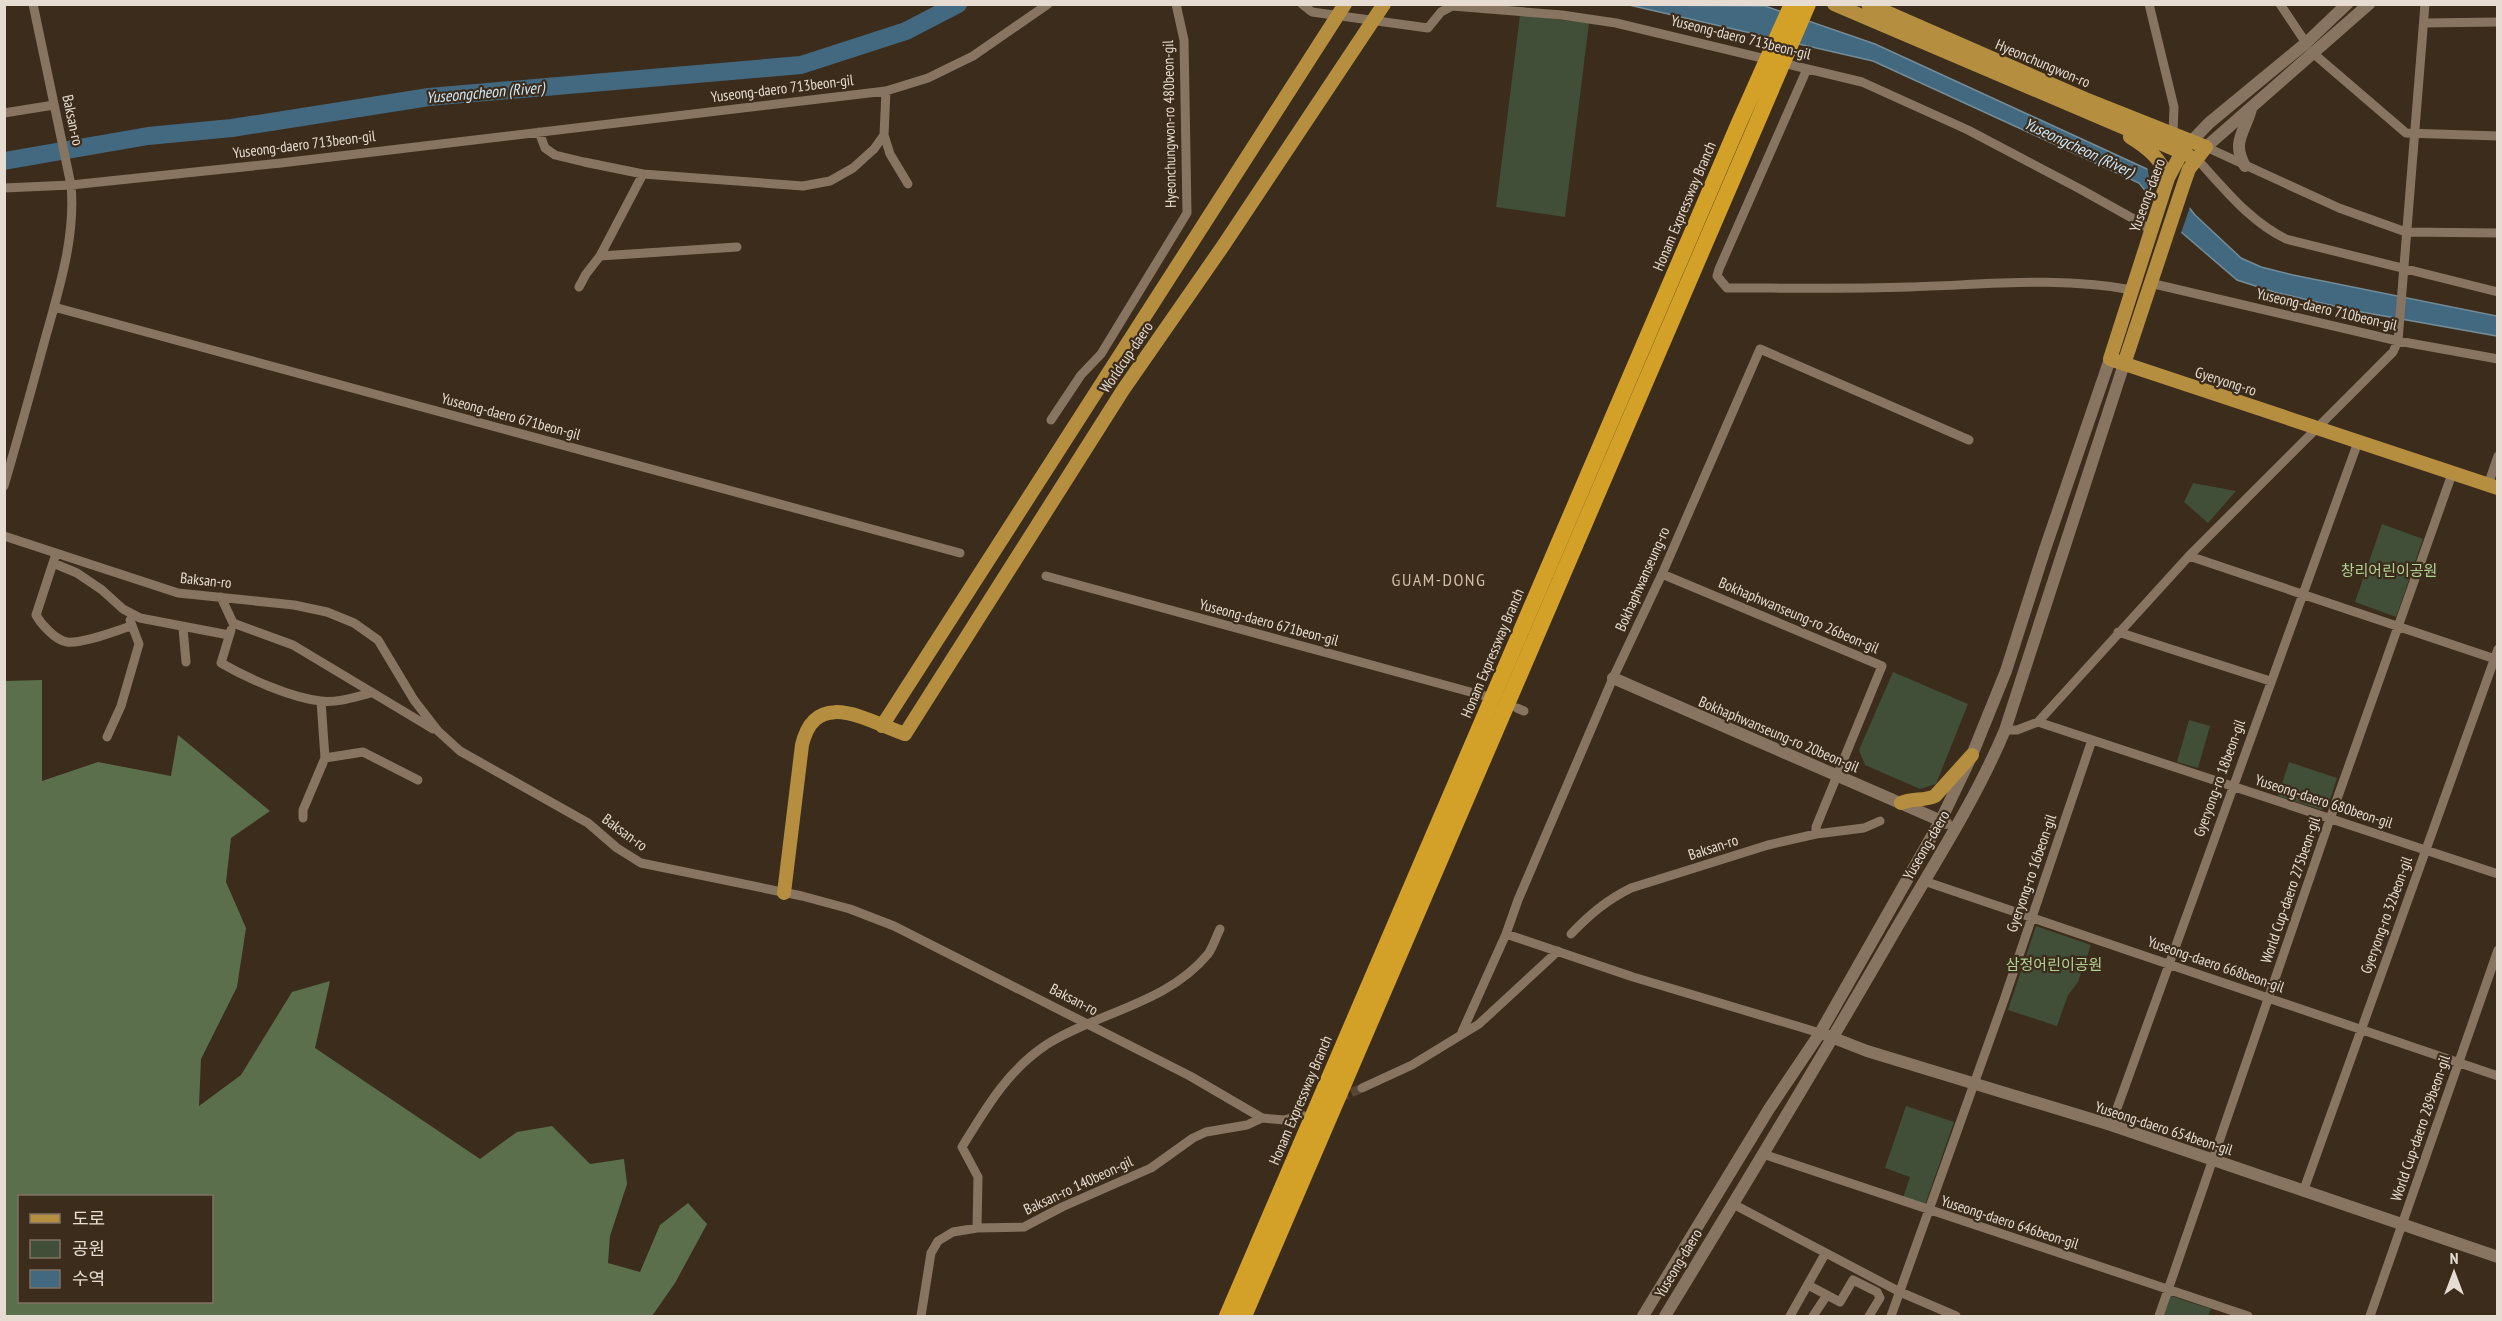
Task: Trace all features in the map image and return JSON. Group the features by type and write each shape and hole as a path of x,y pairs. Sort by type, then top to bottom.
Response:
{"highway":[{"name":"Honam Expressway Branch","path":"1244,1317 1773,69 1792,4"},
{"name":"Honam Expressway Branch","path":"1227,1317 1739,123 1773,69 1808,4"}],"main road":[{"name":"Worldcup-daero","path":"1346,4 882,726 905,734 1123,390 1223,246 1384,4"},
{"name":"Hyeonchungwon-ro","path":"1834,4 2081,109"},
{"name":"Hyeonchungwon-ro","path":"1868,4 2085,99 2173,134 2187,146 2206,147"},
{"path":"2081,109 2187,146 2196,158"},
{"path":"2081,109 2125,133 2155,154 2168,178"},
{"name":"Yuseong-daero","path":"2110,359 2168,178 2187,146"},
{"name":"Yuseong-daero","path":"2124,364 2183,186 2196,158 2206,147"},
{"path":"2110,359 2124,364"},
{"name":"Gyeryong-ro","path":"2124,364 2493,487"},
{"path":"784,893 804,734 811,723 821,715 831,712 852,713 882,726"},
{"path":"1901,803 1912,798 1929,799 1935,796 1972,755"}],"street":[{"name":"Baksan-ro","path":"4,486 54,308 74,210 71,182 33,4"},
{"name":"Yuseong-daero 713beon-gil","path":"4,188 281,163 886,91 928,78 973,56 1048,4"},
{"name":"Hyeonchungwon-ro 480beon-gil","path":"1051,420 1081,375 1101,354 1187,213 1184,40 1176,4"},
{"name":"Yuseong-daero 713beon-gil","path":"1302,4 1312,12 1428,28 1442,12 1452,6 1562,15 1644,29 1862,82 1968,130 2151,229"},
{"path":"2280,4 2306,43"},
{"name":"Yuseong-daero","path":"2187,146 2209,123 2306,43 2347,4"},
{"name":"Yuseong-daero","path":"2206,147 2368,4"},
{"path":"2005,730 2018,730 2038,722 2189,556 2393,352 2397,341 2405,270 2406,232 2426,4"},
{"path":"2152,6 2174,107 2173,134"},
{"path":"2424,23 2498,22"},
{"path":"2314,54 2406,133 2498,136"},
{"path":"1807,69 1719,269 1717,276 1727,288 1910,287 2023,283 2101,286 2132,290"},
{"path":"886,91 884,135 890,153 908,184"},
{"path":"4,113 54,105"},
{"path":"2245,166 2237,146 2252,108"},
{"path":"539,132 545,148 555,155 643,174 803,186 830,181 853,168 874,149 884,135"},
{"path":"2206,147 2339,208 2406,232 2498,232"},
{"path":"2196,158 2237,204 2270,231 2286,239 2498,292"},
{"path":"579,287 600,256 643,174"},
{"path":"600,256 737,247"},
{"name":"Yuseong-daero 710beon-gil","path":"2150,282 2397,341 2498,359"},
{"name":"Yuseong-daero 671beon-gil","path":"54,308 960,553"},
{"name":"Bokhaphwanseung-ro","path":"1462,1032 1506,934 1518,900 1613,678 1662,574 1760,349 1969,440"},
{"name":"Yuseong-daero","path":"1643,1317 1769,1109 1820,1033 1972,755 2006,671 2110,359"},
{"name":"Yuseong-daero","path":"1665,1317 1833,1038 1993,758 2005,730 2124,364"},
{"name":"Gyeryong-ro 18beon-gil","path":"2111,1125 2358,442"},
{"name":"Gyeryong-ro","path":"2493,487 2498,456"},
{"name":"World Cup-daero 275beon-gil","path":"2159,1317 2397,626 2452,474"},
{"name":"Baksan-ro","path":"4,536 54,559 178,593 294,605 327,612 354,624 378,640 414,700 438,731 460,751 588,823 616,848 641,863 850,909 894,926 1089,1024 1262,1118 1284,1120 1302,1115"},
{"path":"2189,556 2496,659"},
{"path":"131,626 82,640 66,642 41,624 36,615 54,559 77,573 128,612 140,618 229,635"},
{"name":"Bokhaphwanseung-ro 26beon-gil","path":"1662,574 1882,666 1836,775"},
{"name":"Yuseong-daero 671beon-gil","path":"1046,576 1485,696"},
{"path":"220,597 233,623 293,645 438,731"},
{"path":"107,737 120,706 139,644 128,612"},
{"path":"233,623 221,663 243,676 321,701 346,700 371,693"},
{"path":"183,628 186,662"},
{"path":"2118,632 2270,681"},
{"name":"Gyeryong-ro 32beon-gil","path":"2303,1192 2498,649"},
{"name":"Bokhaphwanseung-ro 20beon-gil","path":"1613,678 1937,818"},
{"path":"303,818 303,810 325,758 321,701"},
{"name":"Yuseong-daero 680beon-gil","path":"2038,722 2498,874"},
{"name":"Gyeryong-ro 16beon-gil","path":"1892,1317 2092,740"},
{"path":"325,758 363,752 418,780"},
{"path":"1816,834 1816,827 1836,775"},
{"path":"1937,818 1955,827"},
{"name":"Baksan-ro","path":"1571,934 1597,908 1631,888 1768,845 1816,834 1864,828 1880,821"},
{"name":"Yuseong-daero 668beon-gil","path":"1924,881 2498,1076"},
{"path":"977,1228 978,1177 962,1147 1000,1086 1021,1064 1047,1044 1164,992 1209,952 1220,929"},
{"path":"1506,934 1633,977 1820,1033"},
{"name":"World Cup-daero 289beon-gil","path":"2370,1317 2498,950"},
{"path":"1362,1088 1412,1065 1462,1032 1479,1024 1558,951"},
{"name":"Yuseong-daero 654beon-gil","path":"1820,1033 1867,1051 2111,1125 2498,1257"},
{"name":"Baksan-ro 140beon-gil","path":"921,1317 931,1253 938,1241 953,1232 977,1228 1024,1227 1062,1207 1151,1168 1200,1135 1247,1125 1262,1118"},
{"name":"Yuseong-daero 646beon-gil","path":"1763,1154 2248,1317"},
{"path":"1733,1204 1825,1254 1956,1317"},
{"path":"1790,1317 1825,1254"},
{"path":"1808,1285 1840,1302 1853,1280 1876,1292 1880,1298 1869,1317"},
{"path":"1813,1317 1827,1295"}],"green space":[{"path":"1520,15 1589,23 1565,217 1496,207"},
{"path":"2193,483 2236,491 2208,523 2184,502"},
{"name":"창리어린이공원","path":"2382,524 2423,539 2396,617 2355,602"},
{"path":"1893,672 1968,704 1936,784 1920,789 1865,765 1859,750"},
{"path":"42,680 42,781 98,762 171,776 178,735 270,811 231,838 226,882 246,928 237,987 201,1059 199,1106 241,1075 292,992 330,981 315,1048 480,1159 517,1132 552,1126 590,1164 624,1159 627,1184 610,1236 608,1263 640,1272 660,1225 688,1203 707,1224 675,1283 652,1316 5,1316 5,681"},
{"path":"2189,720 2210,726 2198,768 2177,762"},
{"path":"2289,762 2337,778 2328,806 2322,810 2278,796"},
{"name":"삼정어린이공원","path":"2036,926 2091,945 2078,982 2068,995 2057,1026 2008,1010"},
{"path":"1906,1106 1954,1122 1925,1205 1903,1198 1910,1177 1885,1168"},
{"path":"2168,1295 2211,1309 2208,1316 2162,1316"}],"water":[{"path":"1629,5 1765,6 1875,44 2149,170 2178,193 2195,215 2241,258 2261,267 2293,275 2497,316 2497,336 2356,311 2274,292 2237,280 2173,225 2139,183 1873,61"}],"pier":[{"path":"2147,166 2180,191 2191,204 2180,236 2146,196 2150,182"}],"waterway":[{"name":"Yuseongcheon (River)","path":"4,161 148,136 232,128 429,97 801,65 906,31 958,4"}],"tunnel":[{"path":"1339,1098 1362,1088"}],"district":[{"name":"GUAM-DONG","path":"1439,579"}]}
